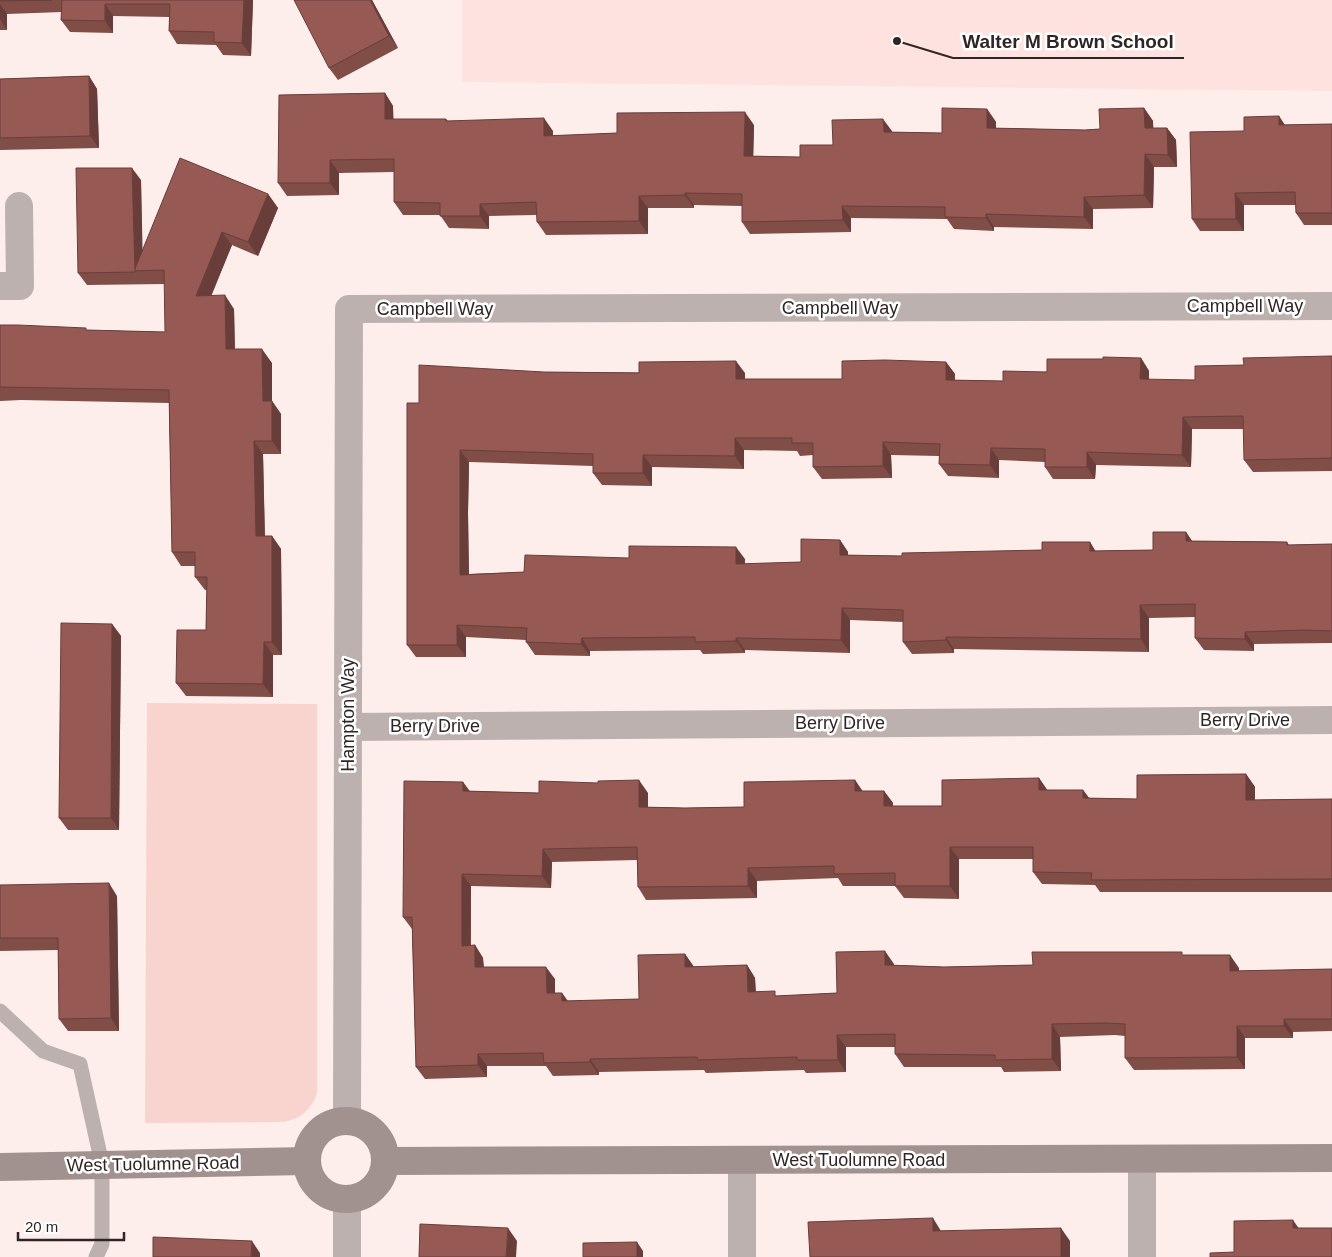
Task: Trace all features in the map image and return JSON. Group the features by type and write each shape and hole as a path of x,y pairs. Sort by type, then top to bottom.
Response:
{"street":[{"path":"0,286 20,286 19,206"},
{"name":"Campbell Way","path":"349,309 1332,306"},
{"name":"Hampton Way","path":"348,1121 349,309"},
{"name":"Berry Drive","path":"348,727 1332,720"},
{"path":"348,1121 360,1123 371,1129 379,1138 384,1149 386,1161 384,1173 370,1192 348,1200 335,1198 324,1193 309,1174 307,1161 308,1149 319,1133 335,1123 348,1121"},
{"name":"West Tuolumne Road","path":"386,1161 1332,1158"},
{"path":"1142,1159 1142,1257"},
{"path":"742,1160 742,1257"},
{"name":"West Tuolumne Road","path":"0,1167 307,1161"},
{"path":"347,1257 348,1200"}],"lane":[{"path":"0,1011 43,1051 80,1064 102,1164 102,1244 96,1257"}],"shaded area":[{"path":"462,0 1332,0 1332,91 462,82"},
{"path":"147,703 317,704 317,1093 308,1109 295,1119 283,1122 145,1123"}],"building":[{"path":"0,0 52,0 0,1"},
{"path":"62,0 244,0 242,43 214,42 214,32 169,31 170,4 105,4 105,21 61,20"},
{"path":"294,0 370,0 389,36 329,68"},
{"path":"89,76 90,136 0,138 0,79"},
{"path":"385,93 385,119 446,119 446,121 544,118 544,136 617,133 617,113 745,112 744,156 800,157 800,145 833,145 832,120 883,119 884,132 942,133 942,108 987,109 987,128 1085,130 1100,129 1099,109 1144,108 1145,128 1167,128 1168,155 1145,154 1144,195 1084,197 1084,217 986,214 986,218 945,217 945,207 842,206 843,220 742,222 742,194 685,193 685,195 639,196 639,221 537,222 536,202 480,204 480,216 440,216 440,203 394,202 394,159 330,160 330,183 278,183 279,95"},
{"path":"1279,116 1279,125 1332,124 1332,213 1296,213 1295,192 1235,193 1236,219 1192,219 1190,132 1244,131 1244,117"},
{"path":"180,158 268,194 248,242 222,232 196,296 225,295 226,349 262,349 263,401 272,401 272,441 254,441 256,536 272,536 272,642 264,642 263,684 176,683 177,630 206,630 207,577 195,577 195,552 172,552 169,390 0,387 0,325 165,332 164,270 134,271"},
{"path":"76,168 132,168 135,272 78,273"},
{"path":"1332,356 1332,458 1244,460 1243,416 1183,417 1182,455 1087,452 1087,467 1045,467 1045,449 991,448 990,465 939,464 940,444 883,442 883,466 813,467 813,443 792,443 792,438 735,438 735,456 643,455 643,473 593,473 593,454 460,450 460,575 524,572 525,555 629,558 629,546 736,547 736,564 801,562 801,539 840,540 840,555 902,556 902,553 1042,550 1042,542 1090,542 1090,551 1153,550 1153,532 1186,532 1186,541 1287,542 1287,545 1332,544 1332,631 1245,632 1245,639 1195,638 1195,604 1140,605 1141,639 946,637 946,640 903,642 903,610 842,608 841,640 736,638 736,641 695,642 695,637 582,638 581,644 526,642 527,628 457,625 457,645 407,645 407,403 419,403 419,365 544,372 639,373 639,362 736,361 736,379 842,379 842,361 885,360 946,362 946,380 1003,381 1003,371 1047,372 1047,359 1103,359 1103,357 1141,358 1140,379 1195,380 1195,366 1244,365 1243,358"},
{"path":"61,623 112,624 111,818 59,818"},
{"path":"1246,774 1246,800 1332,799 1332,879 1091,880 1092,873 1033,872 1033,847 950,847 950,886 895,886 895,873 834,874 834,866 748,868 748,886 638,887 637,847 543,849 542,876 462,874 462,946 475,945 475,967 546,967 547,993 562,993 562,1001 639,999 638,955 685,954 685,967 747,965 748,992 775,991 775,996 837,993 836,952 885,951 885,965 944,967 1033,965 1032,952 1182,952 1182,955 1230,955 1230,971 1332,969 1332,1019 1284,1019 1284,1026 1237,1026 1237,1057 1125,1058 1125,1024 1106,1023 1052,1024 1052,1059 995,1060 995,1055 895,1054 895,1034 837,1035 838,1060 797,1060 797,1057 698,1060 697,1057 590,1059 590,1062 544,1063 543,1053 478,1054 478,1065 416,1067 412,917 403,917 404,781 463,782 463,791 539,793 539,781 598,783 598,781 639,780 639,807 685,808 744,807 744,782 855,780 855,791 884,791 884,806 942,806 942,780 1039,778 1039,790 1083,790 1083,798 1137,799 1137,775"},
{"path":"109,883 111,1018 59,1019 58,938 0,938 0,885"},
{"path":"933,1218 933,1231 1061,1228 1061,1257 810,1257 808,1222"},
{"path":"1293,1220 1293,1228 1332,1228 1332,1257 1210,1257 1210,1253 1234,1252 1234,1221"},
{"path":"420,1224 508,1228 506,1257 419,1257"},
{"path":"153,1237 252,1241 251,1257 153,1257"},
{"path":"637,1242 637,1257 583,1257 583,1243"}],"place":[{"name":"Walter M Brown School","path":"897,41"}]}
